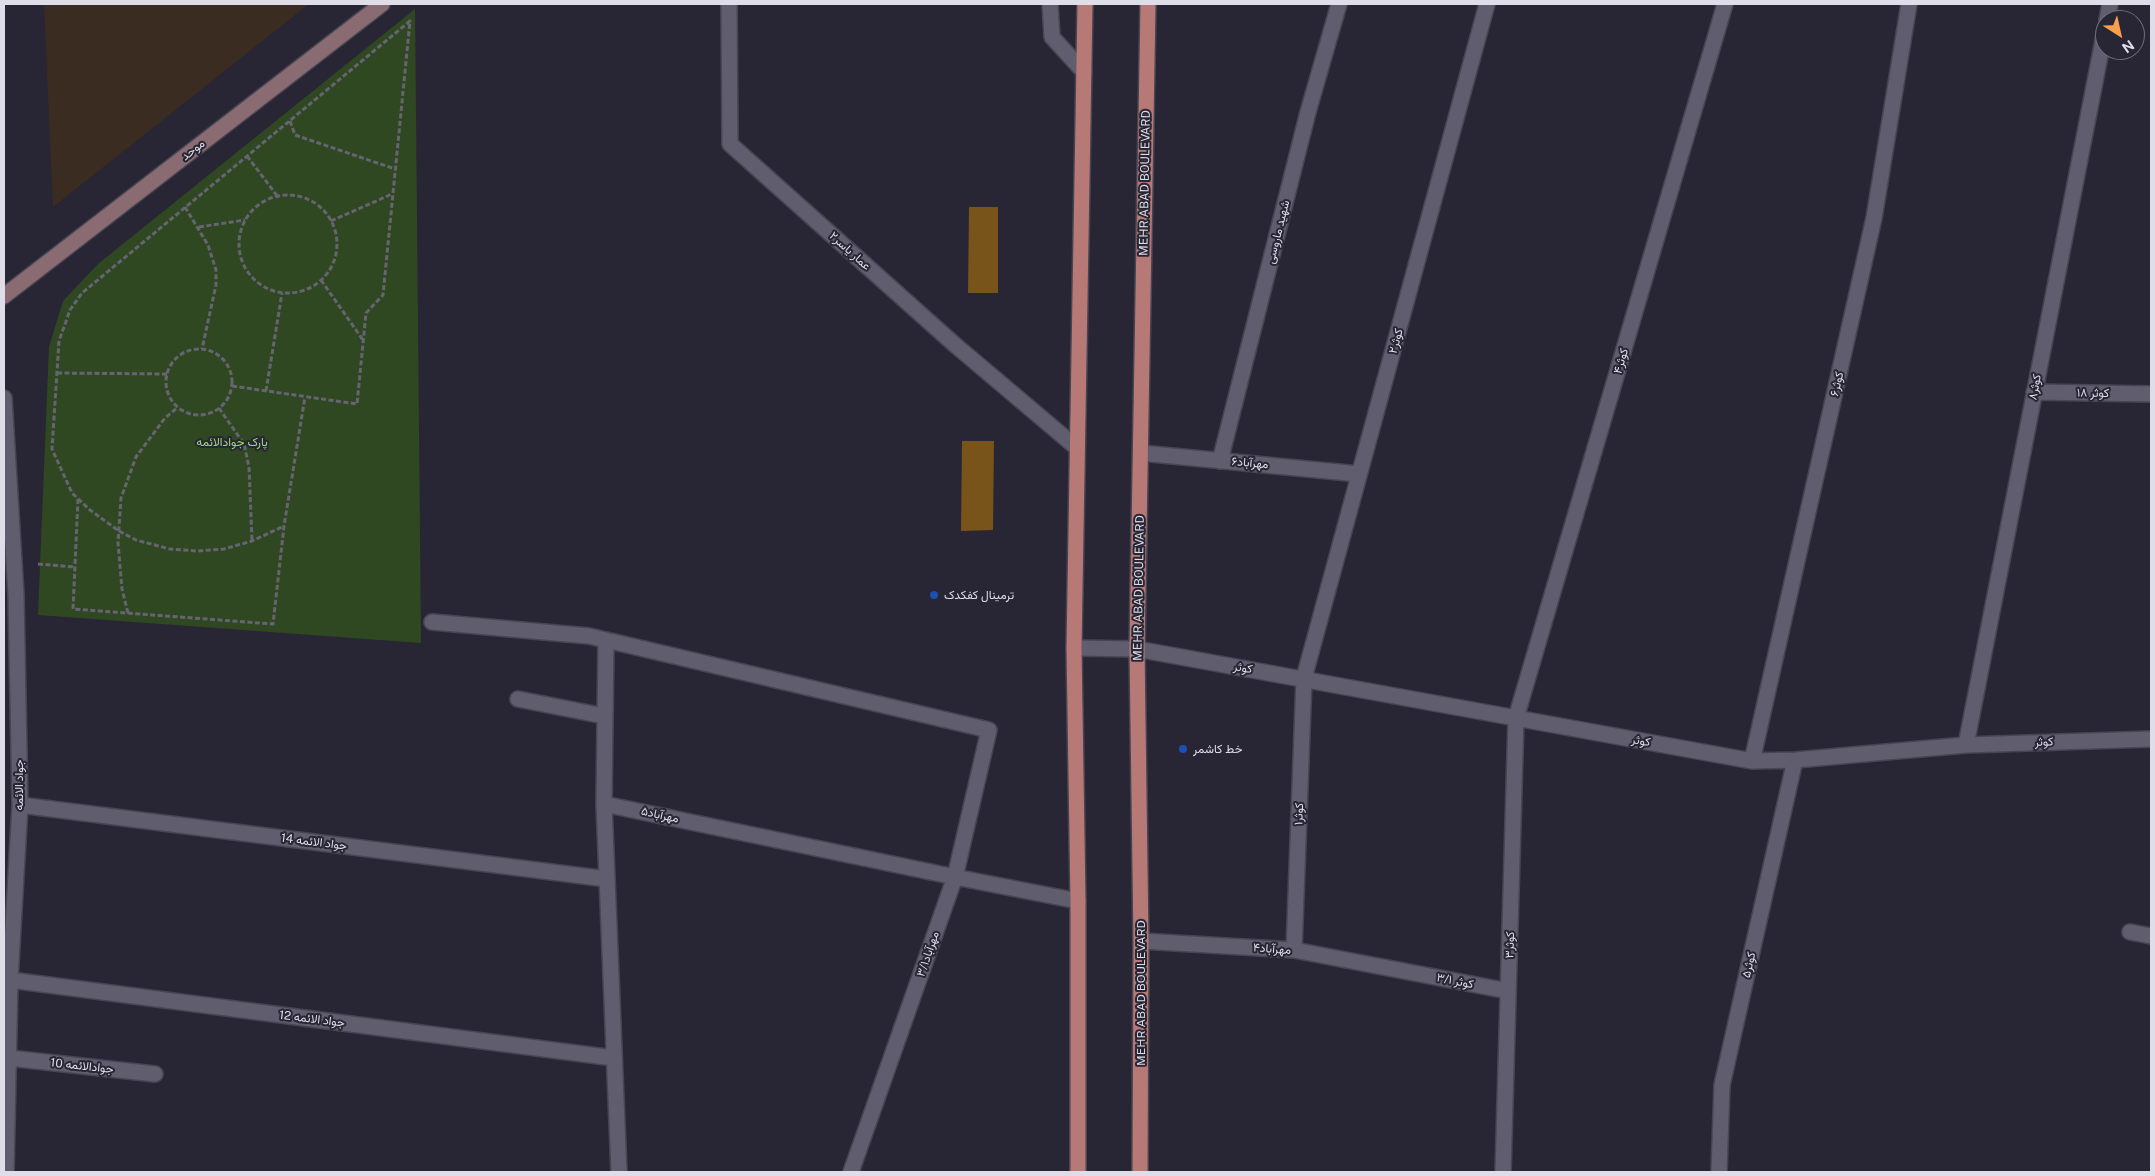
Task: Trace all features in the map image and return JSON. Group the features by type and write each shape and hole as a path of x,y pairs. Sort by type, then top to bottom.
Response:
{"main road":[{"path":"1078,1172 1078,901 1074,648 1085,4"},
{"name":"MEHR ABAD BOULEVARD","path":"1140,1172 1141,941 1138,648 1148,4"}],"street":[{"name":"موحد","path":"4,296 382,4"},
{"name":"عمار یاسر۲","path":"729,4 730,144 954,344 1077,448"},
{"path":"1050,4 1052,37 1084,72"},
{"name":"شهید ماروسی","path":"1220,461 1308,112 1339,4"},
{"name":"کوثر۲","path":"1304,678 1487,4"},
{"name":"کوثر۴","path":"1516,718 1725,4"},
{"name":"کوثر۶","path":"1752,761 1874,218 1909,4"},
{"name":"کوثر۸","path":"1966,744 2099,60"},
{"name":"کوثر ۱۸","path":"2034,392 2151,394"},
{"name":"جواد الائمه","path":"4,398 16,595 20,805 10,980 6,1172"},
{"name":"مهرآباد۶","path":"1141,453 1360,474"},
{"path":"432,622 589,636 606,640 604,804 619,1172"},
{"name":"مهرآباد۳/۱","path":"606,640 989,730 955,877 851,1172"},
{"name":"کوثر","path":"1074,648 1138,648 1752,761 1795,760 1966,744 2151,738"},
{"name":"کوثر۱","path":"1294,950 1304,678"},
{"path":"518,700 604,716"},
{"name":"کوثر۳","path":"1503,1172 1516,718"},
{"name":"کوثر۵","path":"1719,1172 1722,1085 1795,760"},
{"name":"مهرآباد۵","path":"604,804 1078,901"},
{"name":"جواد الائمه 14","path":"20,805 607,879"},
{"path":"2130,932 2151,936"},
{"name":"مهرآباد۴","path":"1141,941 1294,950 1401,971"},
{"name":"کوثر ۳/۱","path":"1401,971 1508,991"},
{"name":"جواد الائمه 12","path":"10,980 614,1058"},
{"name":"جوادالائمه 10","path":"9,1058 155,1074"}],"path":[{"path":"232,386 357,404 366,314 383,294 410,22 82,293 70,310 59,342 52,449 72,493 90,510 119,531 136,540 170,549 198,551 224,549 252,541 284,526"},
{"path":"290,121 295,135 395,170"},
{"path":"247,156 278,197"},
{"path":"331,221 393,194"},
{"path":"286,195 303,197 317,204 331,221 336,231 338,247 334,263 326,276 314,287 298,292 282,293 267,289 254,280 244,266 240,251 240,235 246,220 256,207 278,197 286,195"},
{"path":"186,207 208,245 216,270 216,284 202,349"},
{"path":"199,227 246,220"},
{"path":"321,280 363,340"},
{"path":"266,391 282,293"},
{"path":"202,349 221,358 228,366 232,386 230,395 219,408 209,414 198,416 187,414 177,408 167,392 167,374 170,365 184,352 202,349"},
{"path":"57,372 167,374"},
{"path":"78,498 73,610 273,624 284,526 305,396"},
{"path":"128,614 122,589 119,531 121,498 136,457 164,418 177,408"},
{"path":"219,408 244,444 249,467 252,541"},
{"path":"14,562 75,567"}],"shaded area":[{"path":"44,4 309,4 53,207"}],"green space":[{"name":"پارک جوادالائمه","path":"415,9 421,643 38,615 49,347 63,301 98,264"}],"building":[{"path":"969,207 998,207 998,293 968,293"},
{"path":"962,441 994,441 993,530 961,531"}],"place":[{"name":"ترمینال کفکدک","path":"934,595"},
{"name":"خط کاشمر","path":"1183,749"}]}
